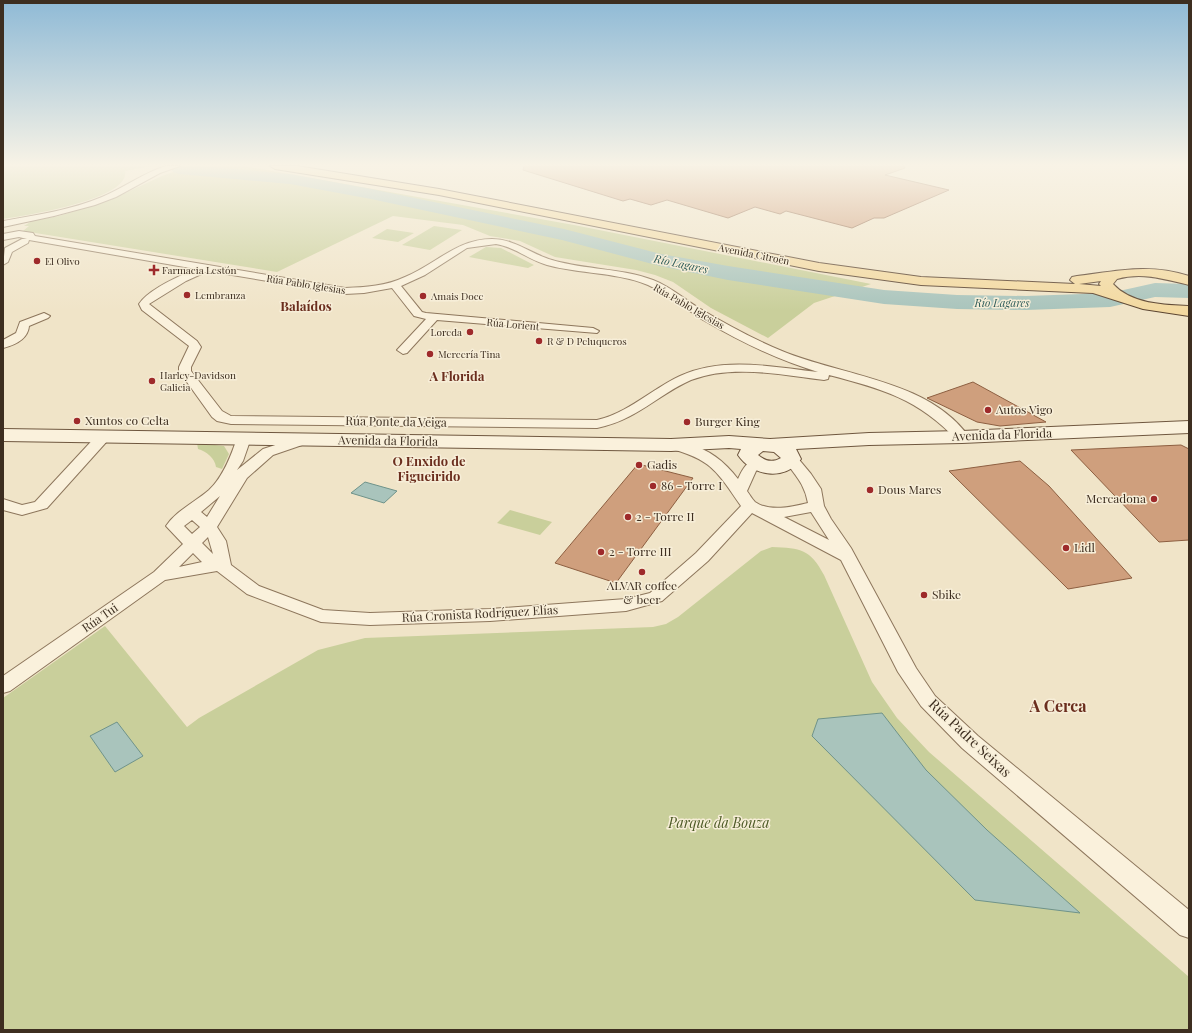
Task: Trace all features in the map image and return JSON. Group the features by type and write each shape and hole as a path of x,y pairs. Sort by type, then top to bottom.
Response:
{"main road":[{"name":"Avenida Citroën","path":"552,214 819,267 868,275 921,281 1108,287"},
{"name":"Avenida Citroën","path":"575,214 867,270 945,278 1087,280 1108,287"},
{"path":"1108,287 1137,272 1175,275 1189,273"},
{"path":"1155,273 1189,281"},
{"path":"1108,287 1150,306 1189,311"},
{"name":"Avenida da Florida","path":"3,435 671,445 703,444 760,453 815,441 962,437 1189,427"},
{"name":"Avenida da Florida","path":"760,453 772,467 780,466 788,463 790,457 815,441"}],"street":[{"path":"3,224 47,214"},
{"path":"3,262 5,247 15,237 10,230 11,228 16,223 24,220"},
{"name":"Rúa Pablo Iglesias","path":"15,237 332,289 362,291 395,286 415,278 464,246 491,242 507,243 547,262 624,275 650,283 701,314 765,348 810,365 848,375 892,390 931,408 951,423 962,437"},
{"name":"Rúa Ponte da Veiga","path":"206,268 182,279 147,300 144,304 146,308 193,344 195,347 185,366 185,371 217,414 222,418 231,420 597,424 615,420 655,395 696,374 721,369 763,370 838,378 848,375"},
{"name":"Rúa Lorient","path":"395,286 418,314 434,317 593,331"},
{"path":"3,344 20,337 23,332 24,324 44,316"},
{"path":"403,350 434,317"},
{"path":"763,370 762,365 765,348"},
{"name":"Rúa Ponte da Veiga","path":"783,372 801,370 810,365"},
{"path":"3,504 15,510 27,510 41,505 104,436"},
{"name":"Rúa Tui","path":"3,686 160,576 193,545 209,527 238,468 244,438"},
{"name":"Rúa Tui","path":"193,545 174,526 216,492 238,468 268,452 303,440"},
{"name":"Avenida da Florida","path":"671,445 690,448 710,457 723,468 750,502 847,557"},
{"path":"760,453 750,469 750,502 788,513 816,506"},
{"name":"Rúa Padre Seixas","path":"790,457 804,474 813,489 816,506 847,557 908,672 928,701 970,742 1189,926"},
{"name":"Rúa Cronista Rodríguez Elías","path":"193,545 253,590 322,616 370,619 490,615 626,605 656,597 702,557 750,502"},
{"path":"160,576 219,566 222,546 209,527 191,511"}],"green space":[{"path":"3,214 30,214 3,219"},
{"path":"65,214 514,214 871,284 814,303 768,338 711,308 673,282 655,275 636,270 555,257 520,241 490,236 463,225 393,216 277,272 23,231 29,226 24,226 32,221"},
{"path":"434,226 462,230 430,250 402,245"},
{"path":"387,229 414,233 398,242 372,238"},
{"path":"486,247 501,248 534,265 528,268 469,257"},
{"path":"197,443 224,446 229,454 222,469 216,467 210,455 198,449"},
{"path":"510,510 552,522 540,535 497,523"},
{"name":"Parque da Bouza","path":"772,547 798,549 809,555 819,566 872,682 897,718 929,752 1189,977 1189,1030 3,1030 3,698 105,626 187,727 199,718 318,650 365,638 653,627 666,624 678,617 761,551"}],"water":[{"path":"365,482 397,491 384,503 351,493"},
{"path":"882,713 926,770 987,830 1080,913 975,900 812,736 818,719"},
{"path":"117,722 143,756 115,772 90,736"}],"building":[{"path":"715,214 737,214 728,218"},
{"path":"798,214 893,214 884,218 874,218 852,228"},
{"name":"Autos Vigo","path":"973,382 1046,422 1000,426 977,422 927,398"},
{"name":"Mercadona","path":"1181,445 1189,449 1189,540 1159,542 1071,450"},
{"name":"Lidl","path":"1020,461 1049,486 1132,578 1068,589 949,471"},
{"path":"638,464 693,478 616,583 555,563"}],"waterway":[{"name":"Río Lagares","path":"466,214 564,235 660,260 728,273 884,297 957,302 1026,303 1110,300 1155,290 1189,291"}],"place":[{"name":"El Olivo","path":"37,261"},
{"name":"Farmacia Lestón","path":"154,270"},
{"name":"Lembranza","path":"187,295"},
{"name":"Amais Doce","path":"423,296"},
{"name":"Loreda","path":"470,332"},
{"name":"R & D Peluqueros","path":"539,341"},
{"name":"Mercería Tina","path":"430,354"},
{"name":"Harley-Davidson Galicia","path":"152,381"},
{"name":"Autos Vigo","path":"988,410"},
{"name":"Xuntos co Celta","path":"77,421"},
{"name":"Burger King","path":"687,422"},
{"name":"Gadis","path":"639,465"},
{"name":"86 - Torre I","path":"653,486"},
{"name":"Dous Mares","path":"870,490"},
{"name":"Mercadona","path":"1154,499"},
{"name":"2 - Torre II","path":"628,517"},
{"name":"Lidl","path":"1066,548"},
{"name":"2 - Torre III","path":"601,552"},
{"name":"ALVAR coffee & beer","path":"642,572"},
{"name":"Sbike","path":"924,595"}],"district":[{"name":"Balaídos","path":"306,306"},
{"name":"A Florida","path":"457,376"},
{"name":"O Enxido de Figueirido","path":"429,468"},
{"name":"A Cerca","path":"1058,706"}]}
